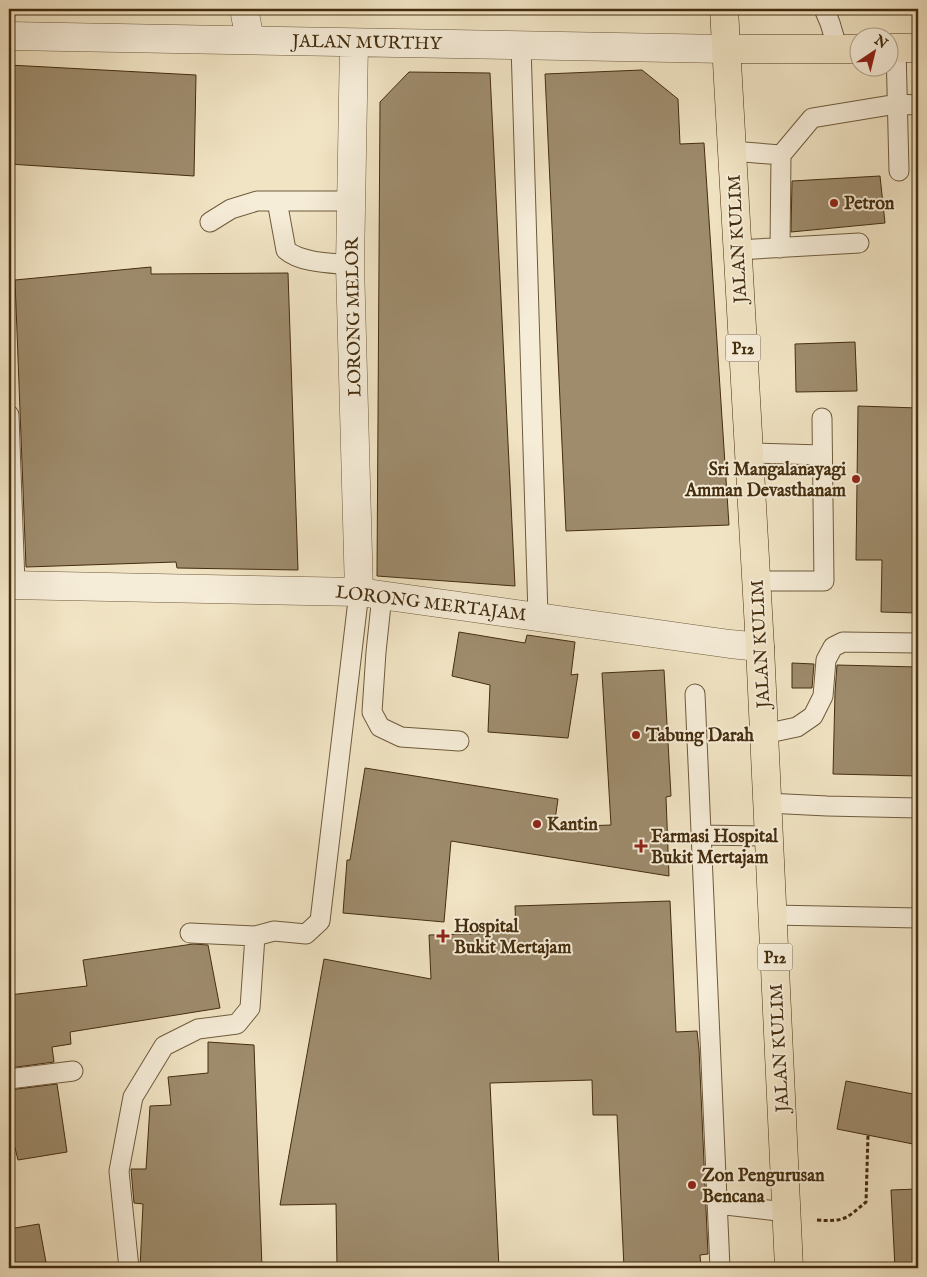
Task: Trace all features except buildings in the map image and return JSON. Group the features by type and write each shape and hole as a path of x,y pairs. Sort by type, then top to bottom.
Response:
{"main road":[{"name":"JALAN KULIM","path":"724,9 757,581 773,915 798,1216 789,1268"},
{"path":"726,49 848,49"}],"street":[{"path":"244,9 250,40"},
{"name":"JALAN MURTHY","path":"9,36 726,49"},
{"name":"LORONG MELOR","path":"354,43 350,265 370,593"},
{"name":"LORONG MERTAJAM","path":"12,584 370,593 760,647"}],"lane":[{"path":"824,9 830,23 848,49"},
{"path":"521,44 538,616"},
{"path":"899,172 897,104 901,48"},
{"path":"780,248 781,155 812,118 897,104 918,105"},
{"path":"732,151 781,155"},
{"path":"210,222 231,209 258,201 351,201"},
{"path":"277,201 286,250 291,254 319,262 350,265"},
{"path":"737,250 859,243"},
{"path":"9,415 12,584"},
{"path":"757,581 824,581 822,418"},
{"path":"749,453 822,455"},
{"path":"370,593 376,652 372,712 380,727 401,737 459,741"},
{"path":"190,933 255,936 274,931 306,934 320,921 370,593"},
{"path":"764,734 797,727 813,716 823,696 826,660 833,647 843,642 918,643"},
{"path":"695,694 720,1268"},
{"path":"768,803 918,808"},
{"path":"701,835 769,836"},
{"path":"773,915 918,918"},
{"path":"128,1268 119,1171 133,1097 164,1046 198,1029 237,1024 250,1008 255,936"},
{"path":"9,1079 72,1071"},
{"path":"717,1204 798,1216"}],"path":[{"path":"798,1216 834,1221 852,1214 866,1202 868,1135"}],"place":[{"name":"Petron","path":"834,203"},
{"name":"Sri Mangalanayagi Amman Devasthanam","path":"856,479"},
{"name":"Tabung Darah","path":"636,735"},
{"name":"Kantin","path":"537,824"},
{"name":"Farmasi Hospital Bukit Mertajam","path":"641,846"},
{"name":"Hospital Bukit Mertajam","path":"443,936"},
{"name":"Zon Pengurusan Bencana","path":"692,1185"}]}
